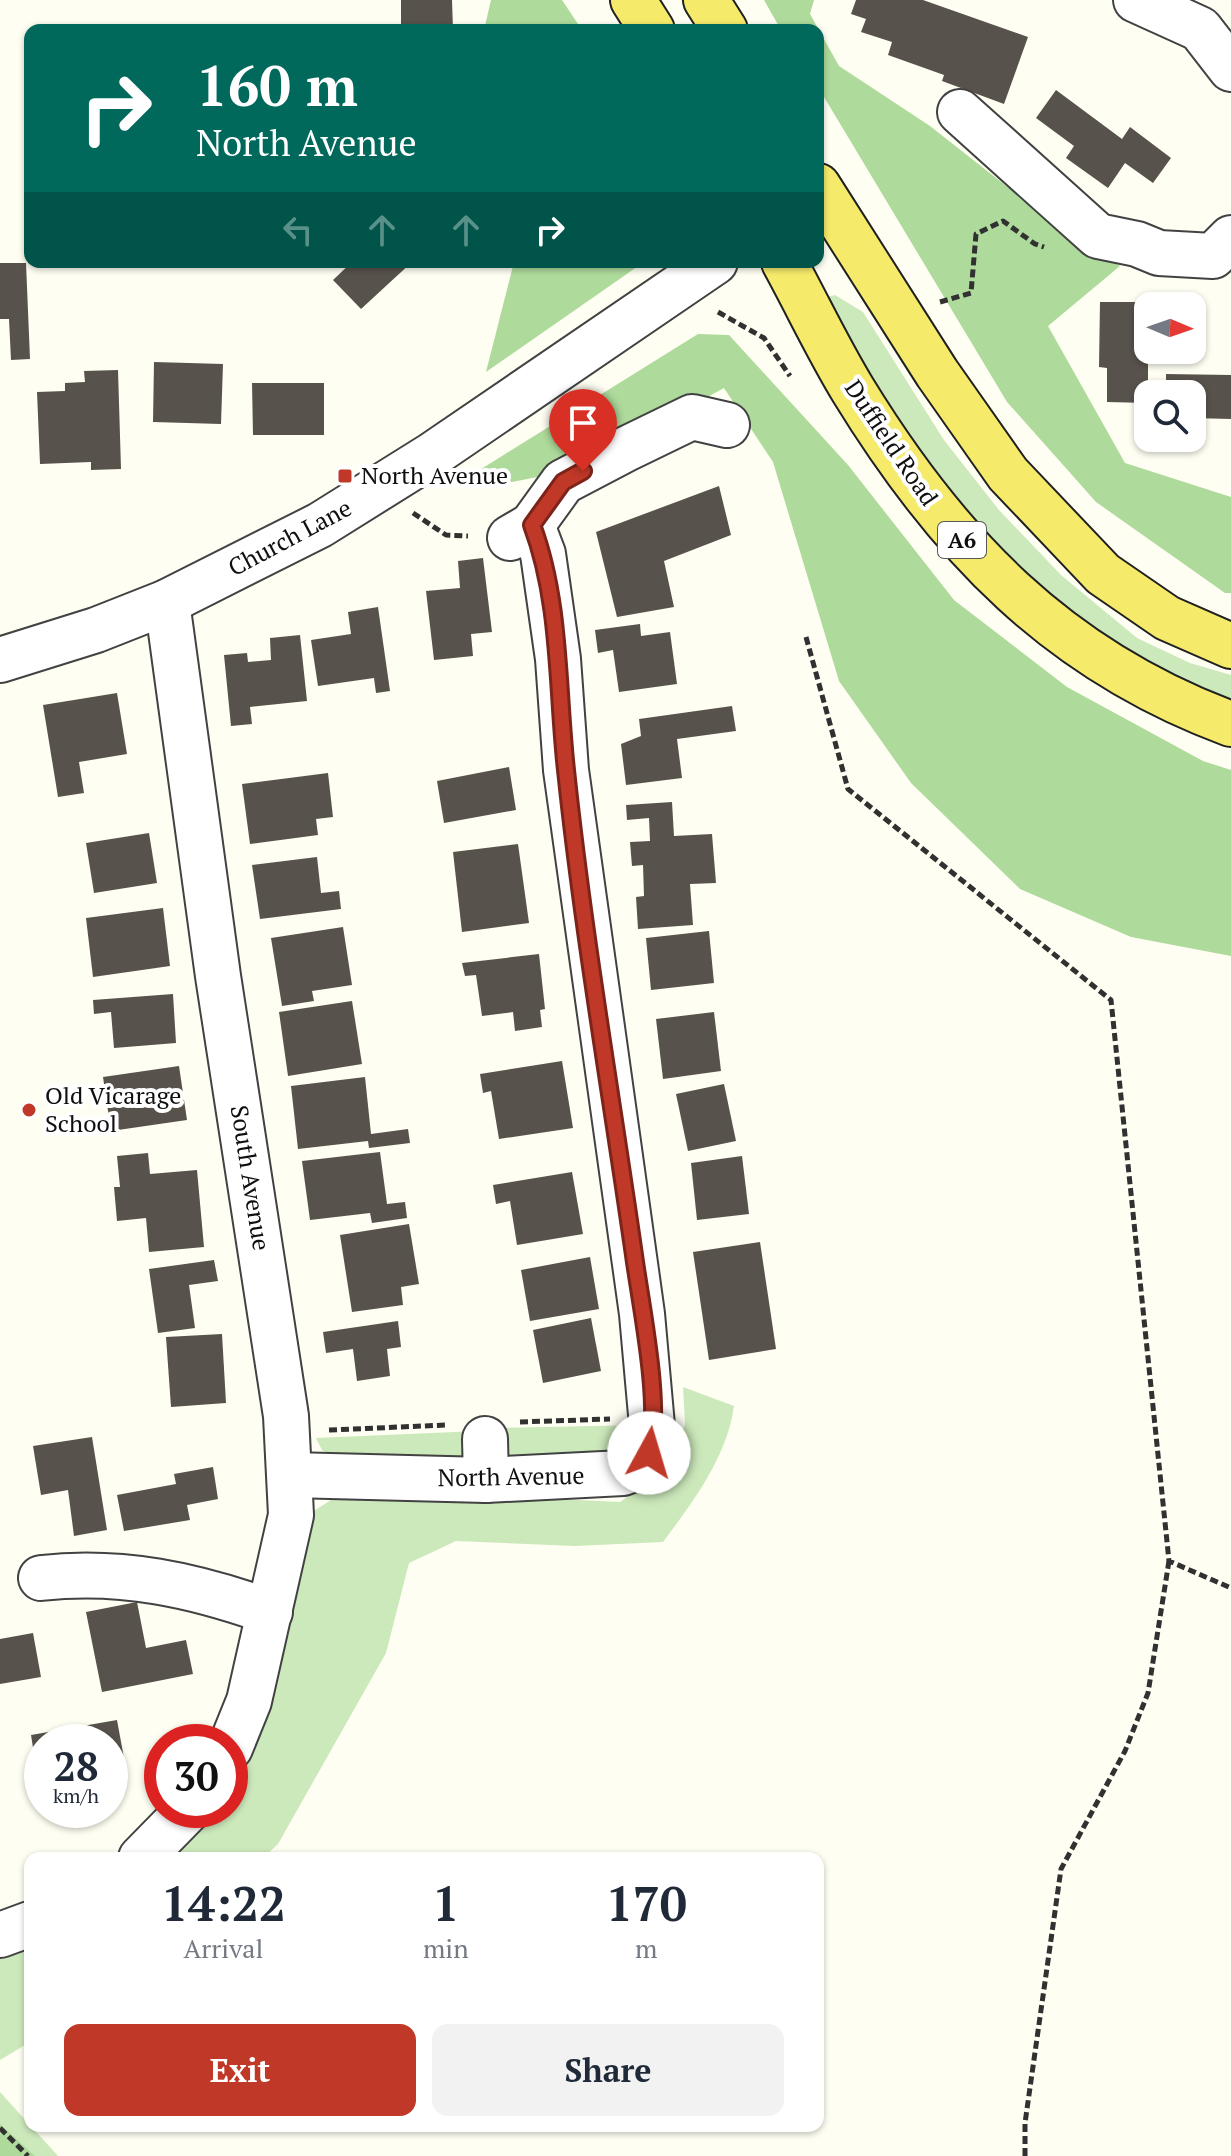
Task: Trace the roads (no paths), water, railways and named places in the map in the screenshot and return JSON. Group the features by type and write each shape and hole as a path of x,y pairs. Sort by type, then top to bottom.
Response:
{"main road":[{"path":"633,0 648,24"},
{"path":"706,0 721,24"},
{"path":"824,206 832,232 902,314 937,373 1008,474 1065,536 1103,574 1144,603 1199,634 1231,646"},
{"name":"Duffield Road","path":"787,268 852,388 887,442 943,519 1000,582 1052,627 1121,674 1231,724"}],"street":[{"path":"1136,0 1200,29 1231,69"},
{"path":"960,112 1098,236 1137,244 1159,253 1213,256 1231,238"},
{"name":"Church Lane","path":"0,660 96,630 167,602 320,525 381,488 706,268"},
{"name":"North Avenue","path":"291,1475 486,1459 623,1473 640,1466 649,1453 653,1437 642,1314 566,770 558,659 543,554 521,532 563,482 624,450 692,417 727,425"},
{"name":"South Avenue","path":"167,602 218,976 280,1371 291,1475 291,1515 249,1701 240,1724"},
{"path":"41,1578 107,1574 165,1581 215,1593 270,1612"},
{"path":"147,1852 170,1828"},
{"path":"0,1935 24,1926"}],"place":[{"name":"North Avenue","path":"345,476"},
{"name":"Old Vicarage School","path":"29,1110"}]}
